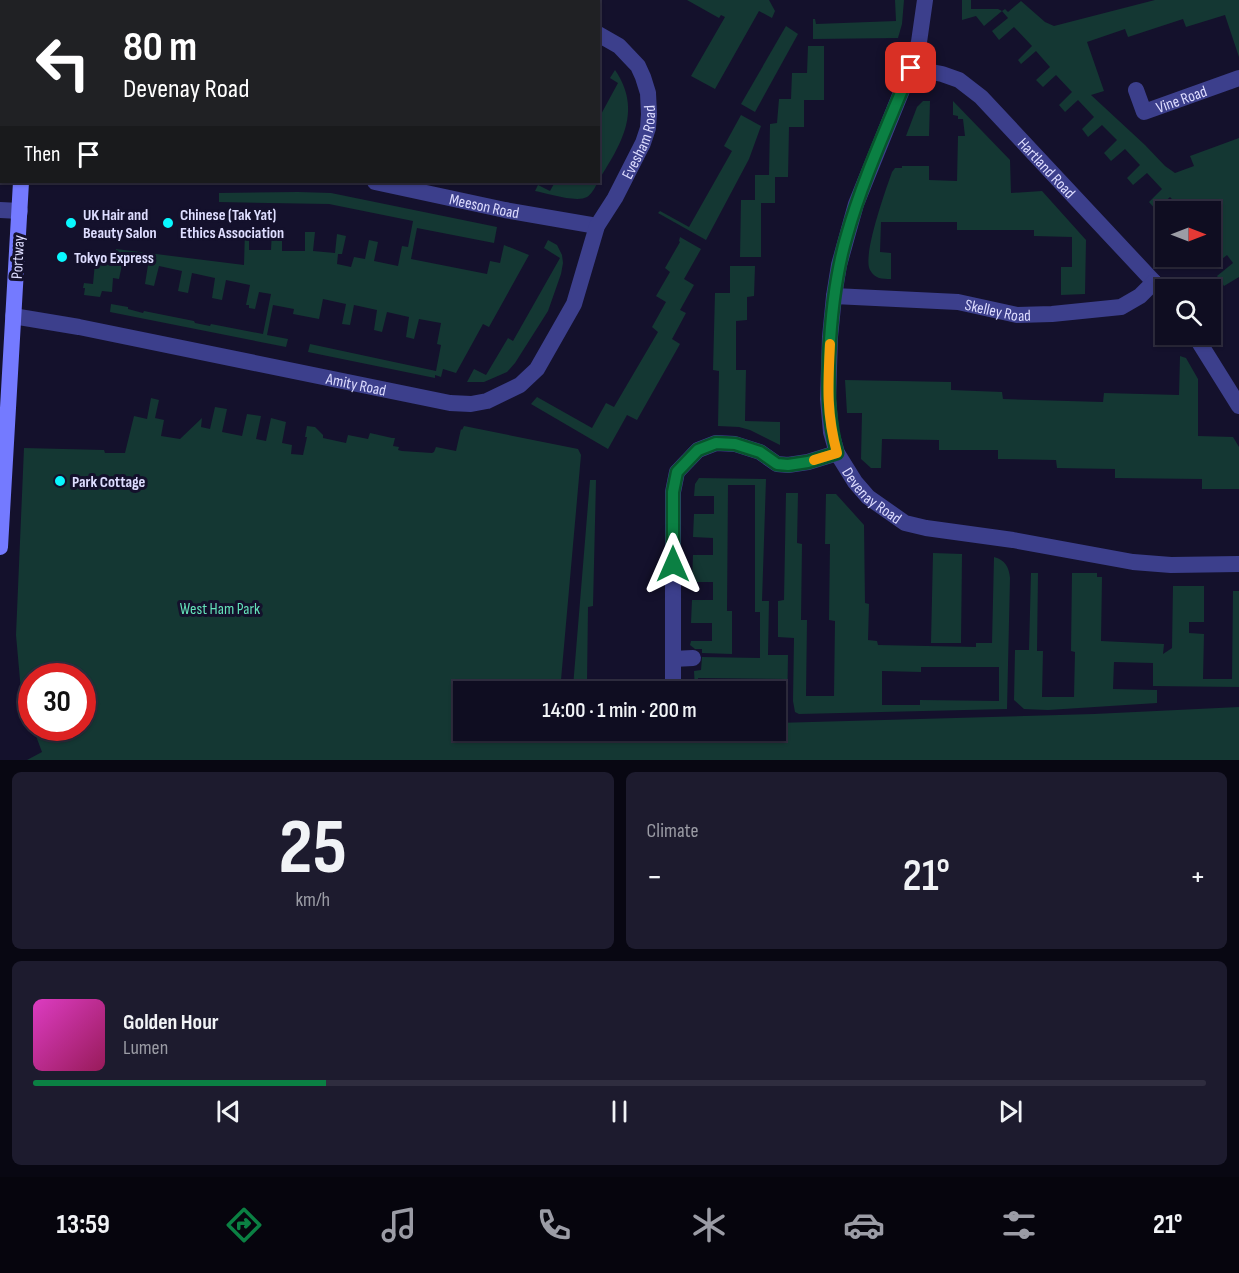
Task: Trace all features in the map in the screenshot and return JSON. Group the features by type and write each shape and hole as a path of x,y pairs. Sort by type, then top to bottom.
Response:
{"main road":[{"name":"Portway","path":"0,547 3,415 13,316 21,183"}],"street":[{"name":"Devenay Road","path":"925,0 911,68 856,204 839,265 830,337 828,399 831,432 837,453 855,483 868,497 905,523 1133,562 1171,565 1239,564"},
{"name":"Evesham Road","path":"597,226 615,198 643,143 648,128 649,114 648,93 638,66 619,46 600,35"},
{"name":"Hartland Road","path":"911,68 959,80 981,97 1154,282"},
{"name":"Vine Road","path":"1136,90 1144,112 1239,78"},
{"name":"Meeson Road","path":"380,183 505,210 597,226"},
{"path":"0,210 20,211"},
{"name":"Amity Road","path":"13,316 79,327 450,403 471,404 487,401 520,385 537,369 574,304 597,226"},
{"name":"Skelley Road","path":"834,297 958,302 1017,315 1052,314 1121,307 1140,296 1154,282"},
{"path":"1201,345 1239,406"},
{"path":"673,681 673,492 677,472 698,450 716,443 735,444 760,452 777,464 788,465 837,453"},
{"path":"673,659 693,658"}],"green space":[{"path":"687,0 769,0 775,11 772,18 759,11 715,89 691,76 725,17 721,15 719,18"},
{"path":"895,0 904,0 898,38 813,39 813,19 816,24 896,21"},
{"path":"962,0 971,0 971,9 1002,11 984,26 976,16 962,20"},
{"path":"1155,0 1239,0 1239,57 1225,15 1186,27 1183,19 1128,37 1125,29 1087,42 1104,91 1091,95 1175,173 1194,166 1190,156 1239,138 1239,277 1224,286 1217,276 1233,263 1227,255 1221,258 1221,201 1174,201 1170,197 1166,201 1155,201 1155,209 1149,202 1162,189 1147,173 1133,185 1127,178 1140,165 1125,149 1111,161 1104,153 1117,140 1102,125 1088,137 1082,129 1094,117 1078,100 1065,112 1059,105 1072,92 1056,75 1043,87 1036,80 1050,67 1036,51 1021,64 1018,60 1032,46 1014,27 999,40 992,31 1008,18 1002,11 1005,9 1008,12 1021,1 1045,22 1054,26"},
{"path":"786,26 798,34 755,112 741,104"},
{"path":"808,46 824,46 824,100 804,100 804,127 789,127 788,177 775,177 775,203 761,203 761,257 740,257 741,200 755,200 755,175 769,175 770,124 777,123 779,99 791,99 792,73 807,73"},
{"path":"615,70 623,85 628,113 621,140 600,178 600,116 618,83 610,78"},
{"path":"923,101 930,101 929,136 906,136 917,107"},
{"path":"953,101 1010,160 1011,193 1042,191 1086,240 1085,294 1061,295 1061,267 1072,267 1072,237 1034,236 1034,230 957,230 957,222 881,222 880,252 891,253 891,279 879,278 872,273 868,262 872,237 895,168 929,166 929,180 957,181 958,136 965,136 963,119 958,119 958,116 953,115"},
{"path":"741,115 761,126 749,159 706,240 658,213 660,211 689,227 732,151 724,146"},
{"path":"554,183 597,183 590,194 582,199 535,191 538,185 550,191"},
{"path":"219,193 331,193 497,227 494,243 417,228 411,259 487,274 490,261 500,263 504,245 529,255 489,327 483,324 456,373 443,369 441,377 435,375 435,378 308,352 310,344 436,371 441,345 437,344 441,323 419,319 414,339 406,337 409,317 387,312 382,332 374,330 377,310 354,305 350,325 342,324 346,304 323,299 319,319 293,314 294,309 273,305 267,335 288,339 286,347 110,312 111,304 143,313 144,311 210,326 211,324 263,334 271,294 259,292 255,309 249,308 249,305 246,305 250,285 226,280 222,300 212,298 215,278 192,273 188,293 178,291 182,271 159,266 154,286 145,284 148,265 123,260 119,279 113,278 112,292 102,291 100,297 84,295 84,283 93,284 96,252 115,254 116,249 244,265 245,231 249,231 249,250 271,250 272,231 282,231 282,251 305,251 305,232 315,232 313,251 335,253 337,234 346,236 342,254 338,254 337,264 351,267 354,257 365,259 369,240 378,242 374,261 398,266 402,246 408,247 413,221 329,204 219,202"},
{"path":"680,237 701,249 684,279 694,285 680,310 686,313 672,339 680,344 637,420 627,415 608,449 531,404 537,397 592,428 606,403 614,407 658,332 652,327 666,302 656,296 670,272 665,268 680,242"},
{"path":"548,240 557,245 563,263 548,311 507,372 484,382 467,382 474,369 486,375 508,338 513,341 560,258 544,248"},
{"path":"730,266 755,266 754,296 747,297 747,320 736,321 736,370 746,370 745,421 780,422 780,445 750,430 718,426 719,371 713,370 715,293 730,293"},
{"path":"1180,356 1186,358 1198,379 1198,436 1233,437 1239,447 1239,489 1202,489 1202,479 1115,478 1115,469 1057,468 1056,460 998,459 998,450 939,450 939,440 882,439 881,468 871,468 861,459 862,413 847,413 845,380 951,382 951,390 1002,392 1003,399 1103,402 1104,393 1179,395"},
{"name":"West Ham Park","path":"151,398 159,400 155,418 164,420 161,436 180,439 202,418 201,427 210,429 215,407 227,409 222,432 242,436 247,414 261,416 256,439 266,441 271,418 286,422 282,443 292,445 291,454 303,455 307,426 315,427 323,438 346,443 348,435 368,439 370,433 395,438 393,446 399,447 398,450 402,451 432,453 436,447 456,451 461,429 464,426 578,449 581,455 561,681 453,681 453,741 786,741 786,723 1094,714 1239,707 1239,760 27,760 42,752 38,741 96,741 96,663 18,663 16,635 24,448 104,450 105,453 125,453 134,416 147,419"},
{"path":"699,478 766,479 762,601 769,601 768,655 788,655 787,716 785,679 698,678 698,681 694,681 694,671 701,670 702,657 760,658 760,612 755,612 755,485 728,485 727,611 732,611 732,654 702,653 702,649 695,649 690,645 691,641 712,641 712,623 691,623 692,600 713,600 713,582 692,582 693,555 713,555 713,538 693,537 694,514 714,514 714,496 694,496 695,484"},
{"path":"590,480 596,480 593,606 588,607 587,681 573,681"},
{"path":"786,493 798,493 797,543 802,544 801,620 807,620 806,696 834,696 835,621 829,620 830,544 825,544 826,494 836,494 864,525 865,603 869,604 868,640 877,641 878,645 976,647 976,643 992,643 994,557 998,558 1006,564 1010,578 1007,709 799,714 795,712 793,701 794,638 778,637 778,601 784,600","holes":["921,667 999,667 999,701 920,700 920,705 882,705 882,671 921,672"]},
{"path":"933,553 962,554 961,643 931,643"},
{"path":"1031,573 1038,573 1037,651 1043,651 1042,697 1074,697 1075,652 1071,651 1072,573 1097,573 1097,577 1102,577 1101,641 1164,644 1163,654 1172,648 1173,586 1204,586 1204,622 1189,622 1189,633 1204,634 1203,679 1232,679 1233,591 1239,591 1239,687 1153,686 1153,663 1114,662 1113,689 1157,690 1157,703 1048,710 1024,709 1014,700 1015,650 1029,650"}],"slow traffic":[{"path":"814,460 837,453 831,432 828,399 830,344"}],"place":[{"name":"UK Hair and Beauty Salon","path":"71,223"},
{"name":"Chinese (Tak Yat) Ethics Association","path":"168,223"},
{"name":"Tokyo Express","path":"62,257"},
{"name":"Park Cottage","path":"60,481"}],"route":[{"path":"673,564 673,492 677,472 698,450 716,443 735,444 760,452 777,464 788,465 808,462 837,453 831,432 828,399 830,337 839,265 856,204 911,68"}]}
